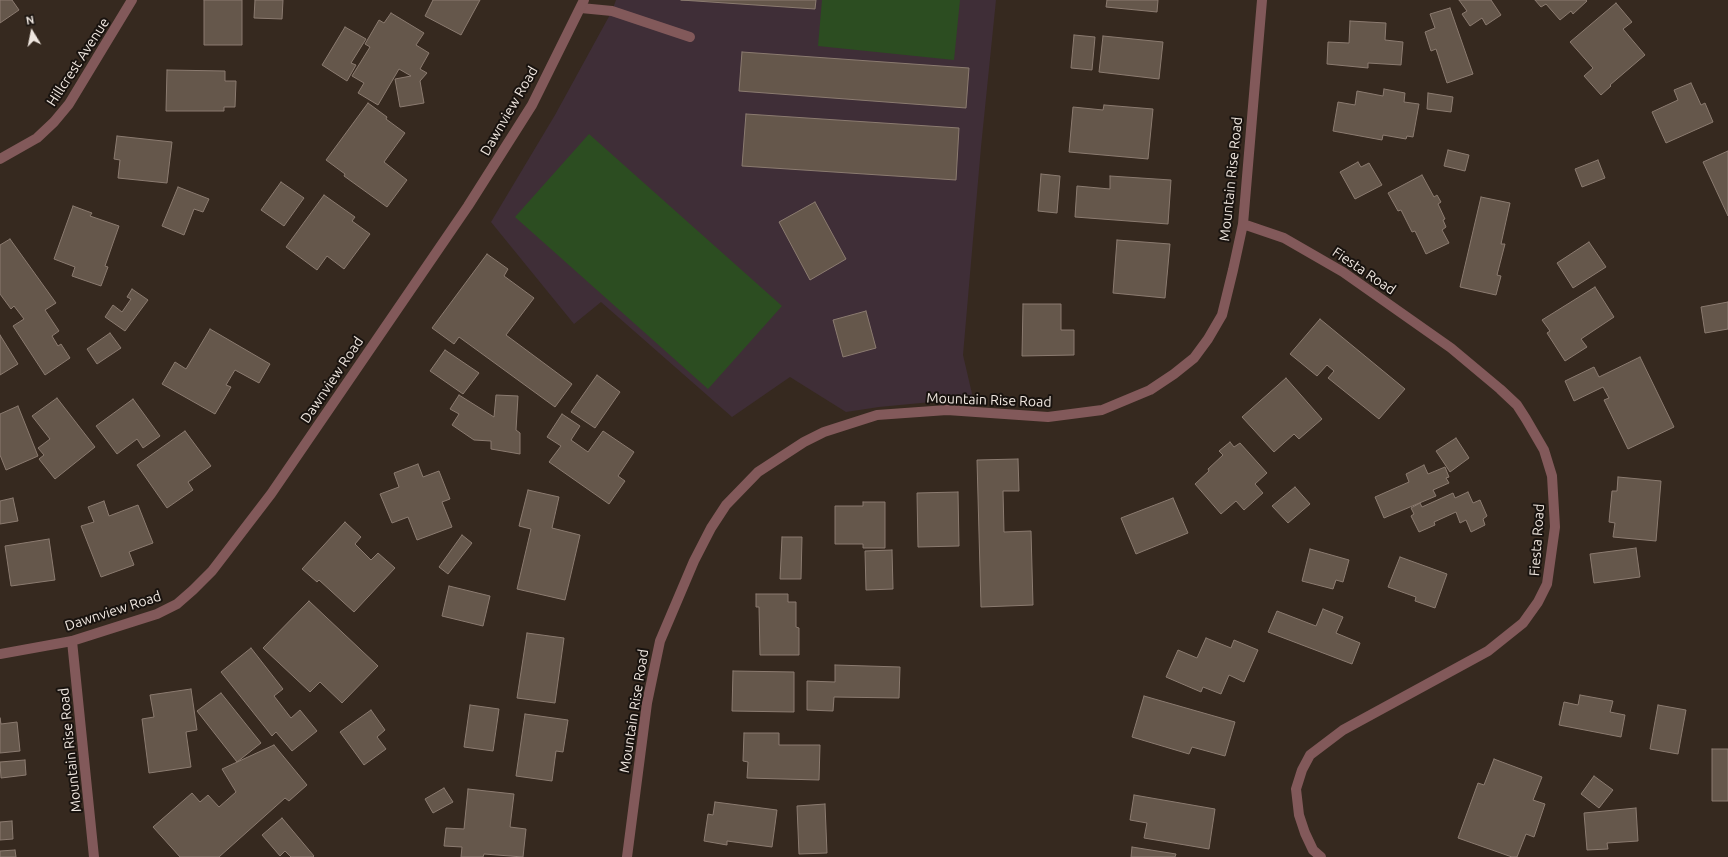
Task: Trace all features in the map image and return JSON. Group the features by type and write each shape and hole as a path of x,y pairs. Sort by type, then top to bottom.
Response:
{"street":[{"name":"Hillcrest Avenue","path":"0,160 37,138 54,122 69,104 132,0"},
{"name":"Mountain Rise Road","path":"627,857 647,703 660,641 694,561 711,528 726,505 745,483 769,464 804,442 824,432 877,415 948,410 1048,417 1080,414 1102,410 1150,390 1194,358 1208,339 1222,315 1234,270 1243,224 1262,0"},
{"path":"582,4 612,11 690,37"},
{"name":"Dawnview Road","path":"0,654 72,640 157,614 182,599 212,571 271,494 468,206 532,105 582,4"},
{"name":"Fiesta Road","path":"1243,224 1284,238 1343,272 1451,348 1517,405 1544,450 1552,476 1555,527 1547,584 1538,602 1523,623 1488,650 1344,730 1310,755 1302,770 1296,789 1299,815 1305,833 1313,850 1321,857"},
{"name":"Mountain Rise Road","path":"72,640 94,857"}],"shaded area":[{"path":"616,0 996,0 981,147 963,355 973,398 879,407 846,412 790,377 732,417 601,302 574,324 491,222 555,115 612,11"}],"green space":[{"path":"822,0 960,0 954,60 818,46"},
{"path":"589,134 782,306 708,389 515,217"}],"building":[{"path":"0,0 12,0 19,10 0,23"},
{"path":"204,0 242,0 242,45 204,45"},
{"path":"255,0 283,0 282,19 254,18"},
{"path":"433,0 480,0 461,35 425,16"},
{"path":"681,0 816,0 815,9"},
{"path":"1107,0 1158,0 1157,12 1106,7"},
{"path":"1459,0 1491,0 1501,15 1486,25 1482,18 1470,26 1462,14 1467,11"},
{"path":"1535,0 1587,1 1573,14 1571,11 1560,20 1546,4 1541,7"},
{"path":"1616,3 1632,22 1623,29 1645,55 1610,85 1611,86 1601,95 1584,76 1593,68 1570,42"},
{"path":"1450,8 1473,74 1447,83 1436,49 1431,51 1425,32 1435,28 1430,14"},
{"path":"391,13 424,33 416,45 429,53 420,69 427,73 420,81 424,103 400,107 395,79 411,76 399,69 378,105 358,93 364,83 352,76 370,47 365,44 379,20 384,23"},
{"path":"1350,21 1386,23 1385,40 1403,42 1401,65 1368,63 1368,68 1327,64 1328,42 1349,43"},
{"path":"345,27 366,39 351,63 356,65 347,81 322,65"},
{"path":"1074,35 1095,37 1092,70 1071,68"},
{"path":"1103,36 1163,42 1159,79 1099,72"},
{"path":"742,52 969,68 966,108 739,91"},
{"path":"167,70 225,71 225,81 236,81 235,107 224,107 224,111 166,111"},
{"path":"1691,83 1701,105 1705,103 1713,122 1666,143 1652,112 1678,100 1674,90"},
{"path":"1384,89 1405,93 1404,102 1419,104 1413,137 1407,136 1406,139 1383,135 1382,140 1333,131 1338,102 1355,105 1357,91 1383,96"},
{"path":"1428,93 1453,97 1451,112 1427,109"},
{"path":"368,103 405,133 384,162 407,180 387,207 344,176 345,174 326,160"},
{"path":"1104,105 1153,109 1148,159 1069,152 1073,107 1103,110"},
{"path":"746,114 959,128 956,180 742,166"},
{"path":"117,136 172,142 167,183 118,178 120,160 114,159"},
{"path":"1448,150 1469,155 1465,171 1444,166"},
{"path":"1728,151 1728,216 1703,162"},
{"path":"1598,160 1605,178 1582,187 1575,169"},
{"path":"1358,162 1361,167 1369,163 1382,185 1355,199 1340,172"},
{"path":"1041,174 1060,176 1057,213 1038,211"},
{"path":"1422,175 1434,197 1437,195 1441,202 1438,204 1445,219 1443,220 1446,227 1442,230 1449,243 1426,254 1415,231 1412,232 1401,210 1398,211 1388,193"},
{"path":"1110,176 1171,180 1168,224 1075,217 1077,186 1110,189"},
{"path":"281,182 304,198 284,226 261,210"},
{"path":"178,187 209,199 203,212 194,209 184,235 162,226"},
{"path":"324,195 355,217 352,221 370,234 344,269 327,256 317,270 286,247"},
{"path":"1481,197 1510,203 1501,244 1505,244 1497,275 1501,276 1496,295 1460,287"},
{"path":"815,202 846,259 810,280 779,222"},
{"path":"73,206 92,213 90,216 119,226 105,266 108,267 101,286 72,276 75,267 54,259"},
{"path":"10,239 56,303 45,310 59,331 52,336 58,346 61,344 70,358 45,375 13,326 24,319 14,306 11,309 0,294 0,245"},
{"path":"1117,240 1170,244 1165,298 1113,293"},
{"path":"1589,242 1606,267 1573,288 1557,263"},
{"path":"487,254 508,269 504,276 534,298 506,335 572,384 555,407 459,337 454,344 432,328"},
{"path":"1595,287 1614,317 1581,339 1587,347 1565,361 1547,333 1550,331 1542,320"},
{"path":"132,289 148,300 125,331 105,317 113,305 122,312 131,299 127,297"},
{"path":"1728,302 1728,329 1705,333 1701,307"},
{"path":"1023,304 1061,304 1061,330 1074,330 1074,355 1022,356"},
{"path":"866,311 876,348 843,357 833,320"},
{"path":"1320,319 1405,389 1379,419 1328,378 1334,371 1327,365 1317,376 1290,354"},
{"path":"210,329 270,364 259,383 235,370 226,385 231,387 215,414 162,384 175,362 186,369"},
{"path":"110,333 121,348 97,364 87,349"},
{"path":"0,335 18,364 0,375"},
{"path":"445,350 479,373 463,394 430,371"},
{"path":"1640,357 1674,427 1628,449 1604,400 1609,398 1603,387 1574,401 1565,381 1594,367 1599,377"},
{"path":"597,375 620,392 595,428 571,412"},
{"path":"1286,378 1322,419 1299,439 1294,434 1274,452 1242,417"},
{"path":"459,395 494,417 496,395 518,396 516,430 520,433 520,454 491,449 491,441 474,440 452,425 459,414 450,409"},
{"path":"57,398 95,447 55,479 39,459 44,455 38,448 50,439 32,416"},
{"path":"133,399 160,436 143,448 137,439 117,454 96,426"},
{"path":"18,406 38,456 6,470 0,455 0,414"},
{"path":"562,414 580,426 571,440 588,452 603,431 634,452 618,476 625,481 609,504 549,462 561,446 547,437"},
{"path":"185,431 211,466 188,482 193,490 167,508 137,465"},
{"path":"1456,438 1469,458 1450,472 1436,451"},
{"path":"1230,442 1234,447 1240,443 1267,473 1255,484 1263,493 1244,510 1236,501 1221,514 1195,484 1223,455 1219,451"},
{"path":"1018,459 1019,491 1003,491 1004,532 1031,531 1033,605 981,607 977,460"},
{"path":"418,464 423,477 439,471 450,499 442,502 452,527 417,540 408,517 392,523 380,494 399,487 394,473"},
{"path":"1424,465 1428,474 1445,467 1449,477 1446,478 1449,483 1433,490 1436,496 1384,518 1375,497 1409,482 1406,474"},
{"path":"1618,477 1661,481 1656,541 1613,537 1615,523 1609,522 1612,491 1617,491"},
{"path":"1295,487 1310,504 1288,523 1272,506"},
{"path":"528,490 559,497 552,528 580,535 565,600 517,589 531,529 519,526"},
{"path":"958,492 959,546 918,547 917,493"},
{"path":"1468,492 1473,503 1480,500 1487,516 1483,519 1485,525 1471,532 1466,520 1460,523 1456,512 1434,522 1435,525 1419,532 1411,516 1414,514 1411,508 1420,503 1422,507 1453,493 1455,498"},
{"path":"13,498 18,521 0,524 0,501"},
{"path":"1173,498 1188,533 1136,554 1121,518"},
{"path":"104,501 109,516 138,505 153,543 129,552 134,565 101,577 81,526 94,522 88,507"},
{"path":"863,502 885,502 885,548 863,548 863,544 835,544 835,506 863,506"},
{"path":"345,522 361,537 355,544 371,560 378,553 395,568 354,612 319,580 317,582 302,569"},
{"path":"462,535 472,543 448,574 439,567"},
{"path":"782,537 802,537 801,579 780,579"},
{"path":"49,539 55,580 11,586 5,546"},
{"path":"1636,548 1640,577 1594,583 1590,554"},
{"path":"1310,549 1349,560 1343,582 1336,580 1333,589 1302,581"},
{"path":"892,550 893,589 866,590 865,551"},
{"path":"1400,557 1447,574 1435,608 1415,601 1416,597 1388,587"},
{"path":"449,586 490,596 483,626 442,616"},
{"path":"756,594 788,594 788,602 796,602 796,627 799,628 799,655 760,655 759,607 756,607"},
{"path":"309,601 378,666 342,703 320,682 310,692 263,648"},
{"path":"1323,609 1343,617 1336,633 1360,643 1352,664 1268,632 1277,611 1316,626"},
{"path":"527,633 564,638 555,703 517,698"},
{"path":"1206,638 1231,648 1234,640 1258,650 1244,682 1229,675 1221,694 1203,687 1201,692 1166,677 1178,650 1197,658"},
{"path":"251,648 283,689 274,696 291,718 300,710 317,731 292,751 276,732 272,736 221,672"},
{"path":"835,665 900,667 899,698 834,697 833,711 807,710 807,681 835,682"},
{"path":"733,671 794,672 794,712 732,711"},
{"path":"191,689 197,730 186,732 191,767 149,773 142,719 154,717 150,695"},
{"path":"221,693 261,743 237,762 197,711"},
{"path":"1580,695 1613,701 1610,712 1625,715 1621,737 1559,725 1564,702 1578,705"},
{"path":"1144,696 1235,722 1225,756 1192,747 1189,754 1132,737"},
{"path":"470,705 499,709 493,751 464,747"},
{"path":"1658,705 1686,710 1678,754 1650,749"},
{"path":"371,710 385,730 377,737 386,749 364,765 340,732"},
{"path":"525,714 568,720 563,752 556,751 552,781 516,776"},
{"path":"0,718 1,724 17,722 20,751 0,753"},
{"path":"744,733 779,733 779,745 820,745 819,780 747,778 748,762 743,761"},
{"path":"274,745 307,785 289,801 285,798 219,857 180,857 153,827 192,793 200,802 208,795 219,807 236,792 222,769"},
{"path":"1712,749 1728,749 1728,801 1712,801"},
{"path":"1494,759 1542,777 1533,800 1545,804 1534,837 1526,834 1517,857 1512,857 1458,838 1478,783 1484,785"},
{"path":"25,760 26,775 1,778 0,762"},
{"path":"1594,776 1613,790 1599,808 1581,794"},
{"path":"444,788 453,802 433,813 425,799"},
{"path":"468,789 514,794 510,827 526,829 523,857 484,854 483,857 461,857 462,847 444,846 446,828 464,829"},
{"path":"1134,795 1215,809 1209,849 1144,838 1147,823 1130,820"},
{"path":"715,802 777,810 772,847 727,841 727,845 704,841 708,814 713,815"},
{"path":"825,804 827,853 799,854 797,806"},
{"path":"1636,808 1638,841 1607,843 1608,849 1587,850 1584,813"},
{"path":"282,818 314,856 313,857 291,857 285,851 280,856 262,835"},
{"path":"12,821 13,839 0,840 0,822"},
{"path":"1132,847 1176,854 1175,857 1131,857"},
{"path":"15,850 16,857 0,857 0,851"}]}
